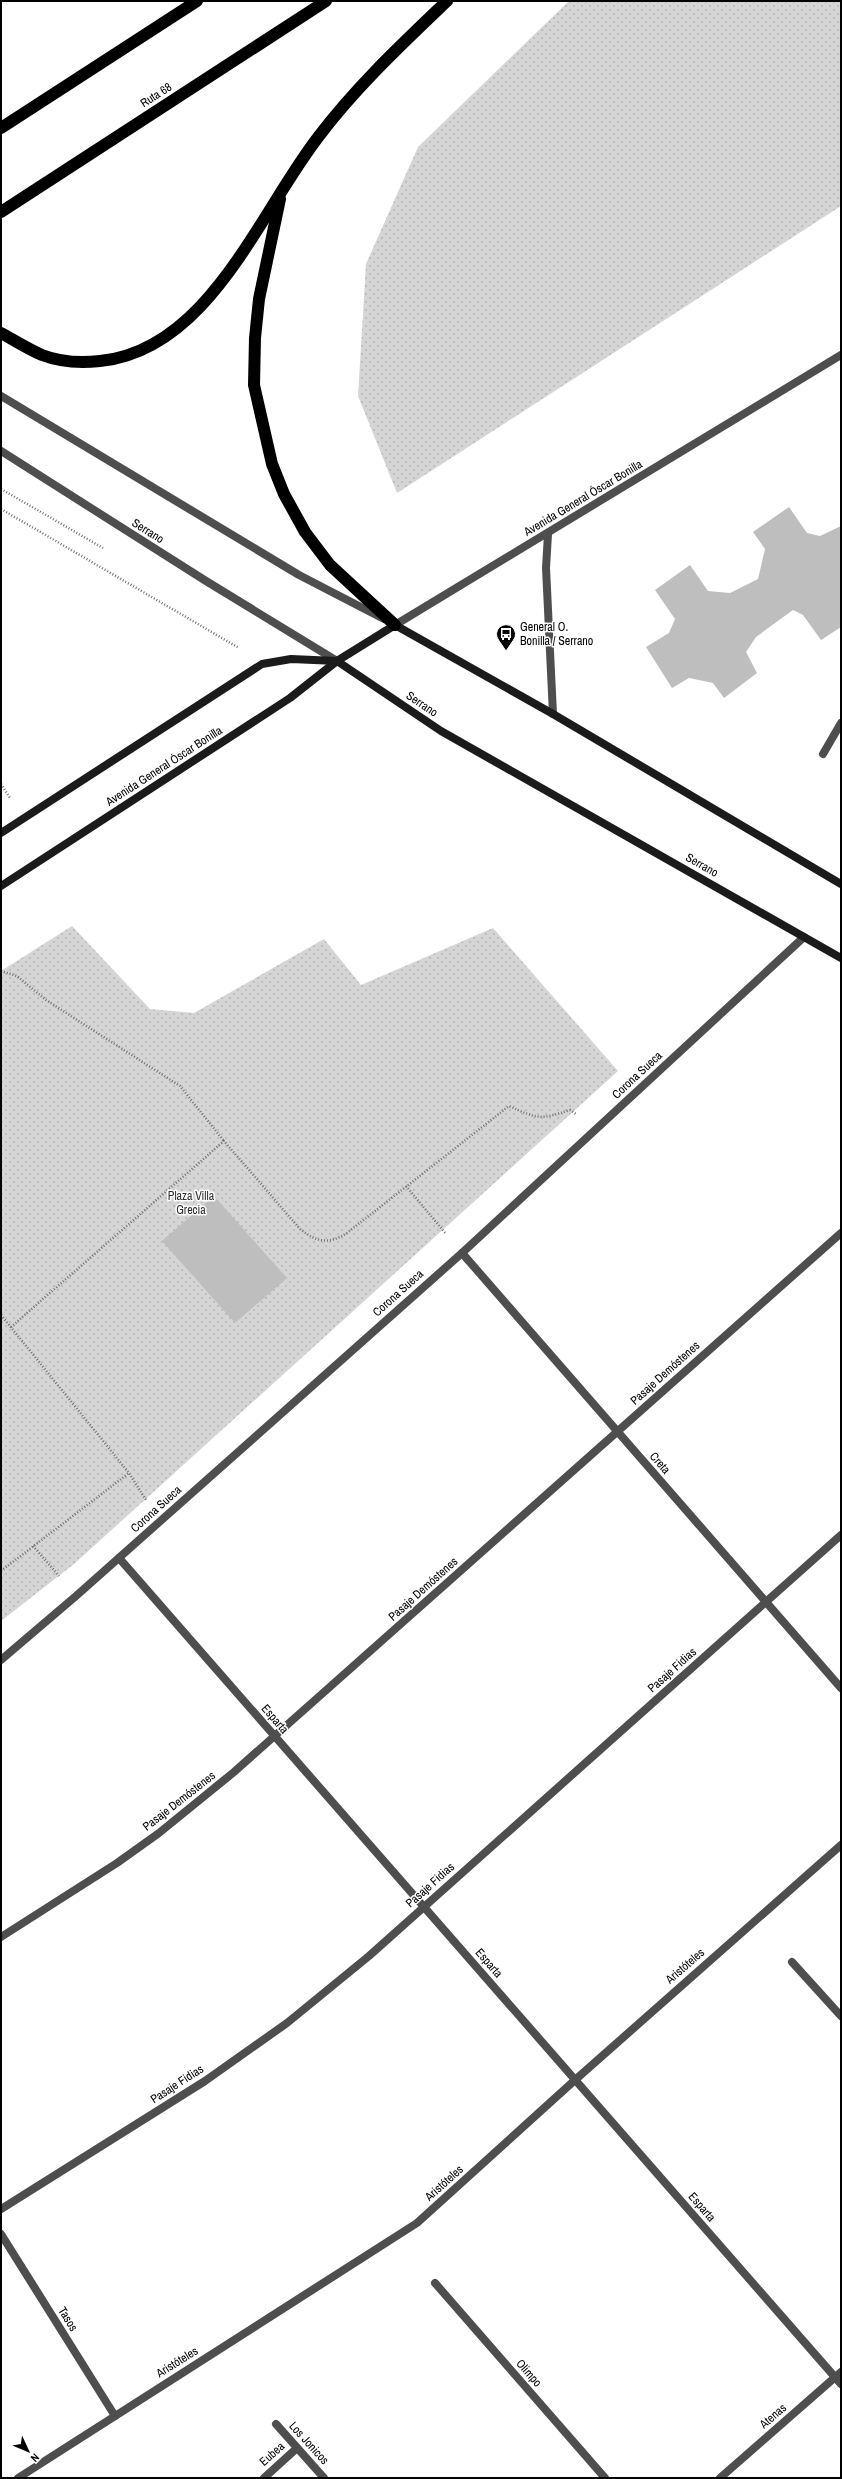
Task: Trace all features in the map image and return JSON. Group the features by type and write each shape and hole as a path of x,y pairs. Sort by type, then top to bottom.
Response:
{"highway":[{"path":"1,128 197,1"},
{"name":"Ruta 68","path":"1,212 326,1"},
{"path":"1,333 42,355 81,363 117,360 144,350 173,333 198,311 217,287 319,136 354,94 447,1"},
{"path":"281,192 259,299 255,338 254,385 272,464 284,494 305,532 330,565 395,625"}],"main road":[{"name":"Avenida General Óscar Bonilla","path":"1,886 290,698 337,661 395,625"},
{"path":"395,625 553,714 841,884"},
{"path":"1,833 262,664 291,659 337,661"},
{"name":"Serrano","path":"337,661 441,731 841,958"}],"street":[{"name":"Avenida General Óscar Bonilla","path":"395,625 548,534 841,355"},
{"path":"1,396 299,575 395,625"},
{"name":"Serrano","path":"1,451 206,581 337,661"},
{"path":"548,534 546,568 553,714"},
{"path":"823,754 841,722"},
{"name":"Corona Sueca","path":"1,1660 76,1596 462,1253 804,937"},
{"name":"Pasaje Demóstenes","path":"1,1937 117,1863 159,1833 228,1777 841,1233"},
{"name":"Creta","path":"462,1253 841,1688"},
{"name":"Pasaje Fidias","path":"1,2209 205,2081 287,2023 369,1956 841,1535"},
{"name":"Esparta","path":"118,1558 575,2080 838,2374 841,2384"},
{"name":"Aristóteles","path":"18,2478 29,2475 115,2416 417,2223 575,2080 841,1845"},
{"path":"792,1962 841,2016"},
{"name":"Tasos","path":"1,2234 115,2416"},
{"name":"Olimpo","path":"435,2283 605,2478"},
{"name":"Atenas","path":"720,2478 838,2374"},
{"name":"Los Jonicos","path":"276,2424 324,2478"},
{"name":"Eubea","path":"264,2478 297,2448"}],"path":[{"path":"1,509 219,635"},
{"path":"1,971 17,976 46,1000 180,1086 224,1141 300,1229 313,1239 325,1242 336,1240 347,1233 509,1106 533,1117 545,1118 570,1110 601,1125"},
{"path":"11,1327 224,1141"},
{"path":"406,1186 462,1253"},
{"path":"1,1315 129,1473 160,1521"},
{"path":"1,1571 129,1473"},
{"path":"33,1546 76,1596"}],"green space":[{"path":"569,1 841,1 841,206 397,493 358,396 366,264 418,147"},
{"name":"Plaza Villa Grecia","path":"72,926 150,1009 194,1013 324,939 361,985 493,928 618,1071 74,1564 1,1621 1,971"}],"building":[{"path":"789,507 807,533 820,536 841,526 841,627 821,640 803,615 793,610 756,637 746,652 757,673 724,698 713,683 689,678 672,688 646,647 669,633 675,619 655,590 690,565 708,591 730,593 758,579 765,549 753,532"},
{"path":"214,1196 287,1278 235,1323 162,1241"}],"place":[{"name":"General O. Bonilla / Serrano","path":"506,651"}]}
